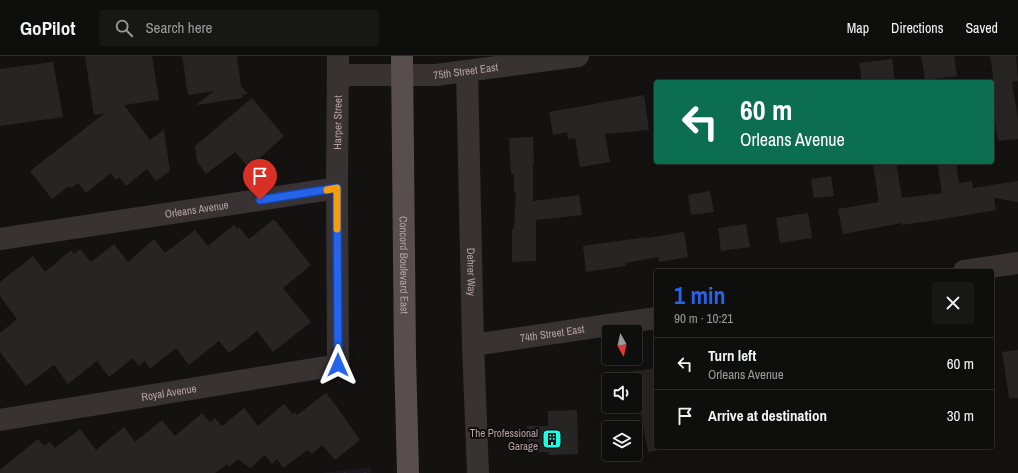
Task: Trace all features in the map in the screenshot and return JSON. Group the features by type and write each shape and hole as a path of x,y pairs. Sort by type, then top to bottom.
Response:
{"main road":[{"name":"Concord Boulevard East","path":"402,66 408,473"}],"street":[{"name":"75th Street East","path":"338,66 402,66 436,75 478,65 578,56"},
{"name":"Dehrer Way","path":"478,65 473,346 478,473"},
{"name":"Harper Street","path":"337,188 338,66"},
{"name":"Orleans Avenue","path":"0,239 337,188"},
{"name":"Royal Avenue","path":"0,420 338,365 337,188"},
{"path":"978,269 1018,263"},
{"name":"74th Street East","path":"473,346 654,318"}],"green space":[{"path":"371,467 371,473 323,473"}],"building":[{"path":"85,56 152,56 159,100 124,105 150,140 164,130 170,171 156,181 147,169 126,186 119,177 116,180 111,173 86,193 78,183 71,188 69,186 52,199 30,171 105,113 94,115"},
{"path":"182,56 237,56 241,86 248,94 242,95 243,98 196,105 214,91 188,95"},
{"path":"921,56 954,56 957,76 925,80"},
{"path":"990,56 1016,56 1018,81 1012,82 1018,119 1018,139 998,141 994,118 993,75"},
{"path":"892,59 895,80 862,80 859,63"},
{"path":"53,62 63,117 0,126 0,69"},
{"path":"644,95 649,130 605,134 610,162 580,167 575,138 568,139 567,132 553,135 549,112"},
{"path":"252,98 284,136 249,168 235,152 206,174 197,161 195,146"},
{"path":"533,137 533,201 579,195 582,215 536,220 536,261 512,262 512,229 514,229 516,192 514,192 514,174 511,174 509,138"},
{"path":"873,164 896,164 902,198 942,193 937,164 956,164 959,183 972,181 973,188 1018,181 1018,202 994,198 996,210 902,225 902,223 843,234 838,209 879,202"},
{"path":"831,176 834,196 814,198 811,179"},
{"path":"710,191 714,212 691,215 688,195"},
{"path":"808,213 812,238 780,243 776,218"},
{"path":"274,219 311,265 283,288 311,322 273,352 257,331 229,353 219,341 189,365 176,348 150,369 145,361 139,366 133,358 109,377 97,361 68,384 54,365 26,386 0,352 0,333 17,319 0,296 0,282 33,256 45,272 71,250 74,254 80,249 91,262 114,244 128,262 154,239 165,253 195,230 208,246 234,225 237,229 239,227 249,239"},
{"path":"746,224 750,247 721,251 718,228"},
{"path":"684,232 688,257 659,262 658,257 625,263 626,266 586,272 583,246"},
{"path":"1018,350 1018,398 1009,398 1002,352"},
{"path":"654,368 654,449 656,449 656,451 648,452 640,413 642,413 642,373 620,373"},
{"path":"326,393 360,440 335,460 322,445 312,454 308,450 283,468 277,459 272,464 265,455 250,468 238,459 229,467 227,464 215,473 0,473 0,470 38,439 44,446 50,442 55,448 80,429 96,450 124,427 135,442 162,420 175,436 202,413 210,422 215,418 222,426 244,408 258,426 284,404 293,414 295,412 297,415"},
{"name":"The Professional Garage","path":"577,410 578,454 549,455 548,452 528,452 527,426 548,426 548,411"}],"slow traffic":[{"path":"327,190 337,188 337,229"}],"place":[{"name":"The Professional Garage","path":"552,439"}],"route":[{"path":"260,200 337,188 338,365"}]}
